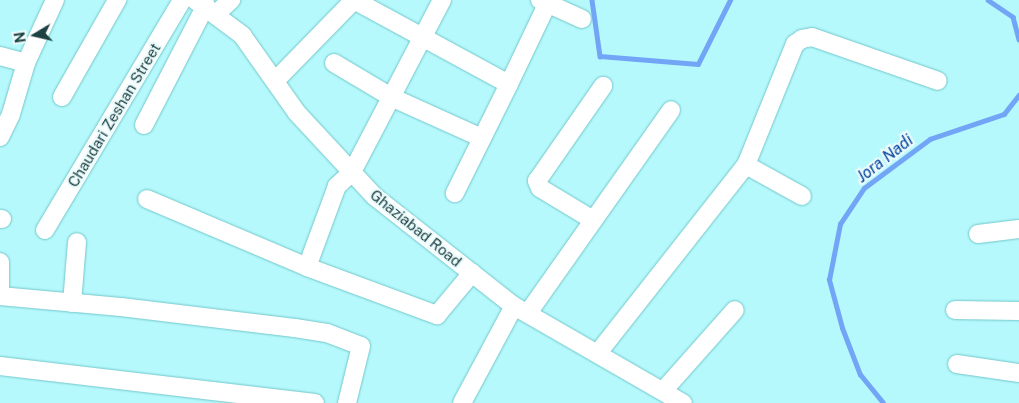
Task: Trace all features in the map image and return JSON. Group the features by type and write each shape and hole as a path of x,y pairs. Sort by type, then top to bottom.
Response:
{"street":[{"path":"0,137 5,113 55,0"},
{"path":"62,97 118,0"},
{"name":"Chaudari Zeshan Street","path":"45,230 182,0"},
{"path":"144,125 206,6 231,0"},
{"path":"275,81 354,0 509,84"},
{"path":"307,267 337,186 352,172 442,0"},
{"path":"455,193 509,84 545,1 582,19"},
{"name":"Ghaziabad Road","path":"206,6 242,35 297,113 374,196 521,310 683,403"},
{"path":"598,354 746,165 795,44 802,38 812,37 938,81"},
{"path":"0,56 26,63"},
{"path":"334,63 391,97 482,138"},
{"path":"594,220 540,188 538,181 603,86"},
{"path":"462,403 521,310 594,220 671,110"},
{"path":"746,165 802,196"},
{"path":"148,199 307,267 437,315 472,273"},
{"path":"978,234 1019,229"},
{"path":"72,303 77,242"},
{"path":"0,262 0,296 327,333 361,346 347,403"},
{"path":"663,391 735,310"},
{"path":"955,310 1019,311"},
{"path":"957,364 1019,373"},
{"path":"0,366 315,403"}],"waterway":[{"name":"Jora Nadi","path":"592,0 600,56 698,64 730,0"},
{"name":"Jora Nadi","path":"988,0 1013,17 1019,39"},
{"name":"Jora Nadi","path":"883,403 860,375 842,328 829,280 840,224 864,188 930,139 1004,114 1019,95"}]}
